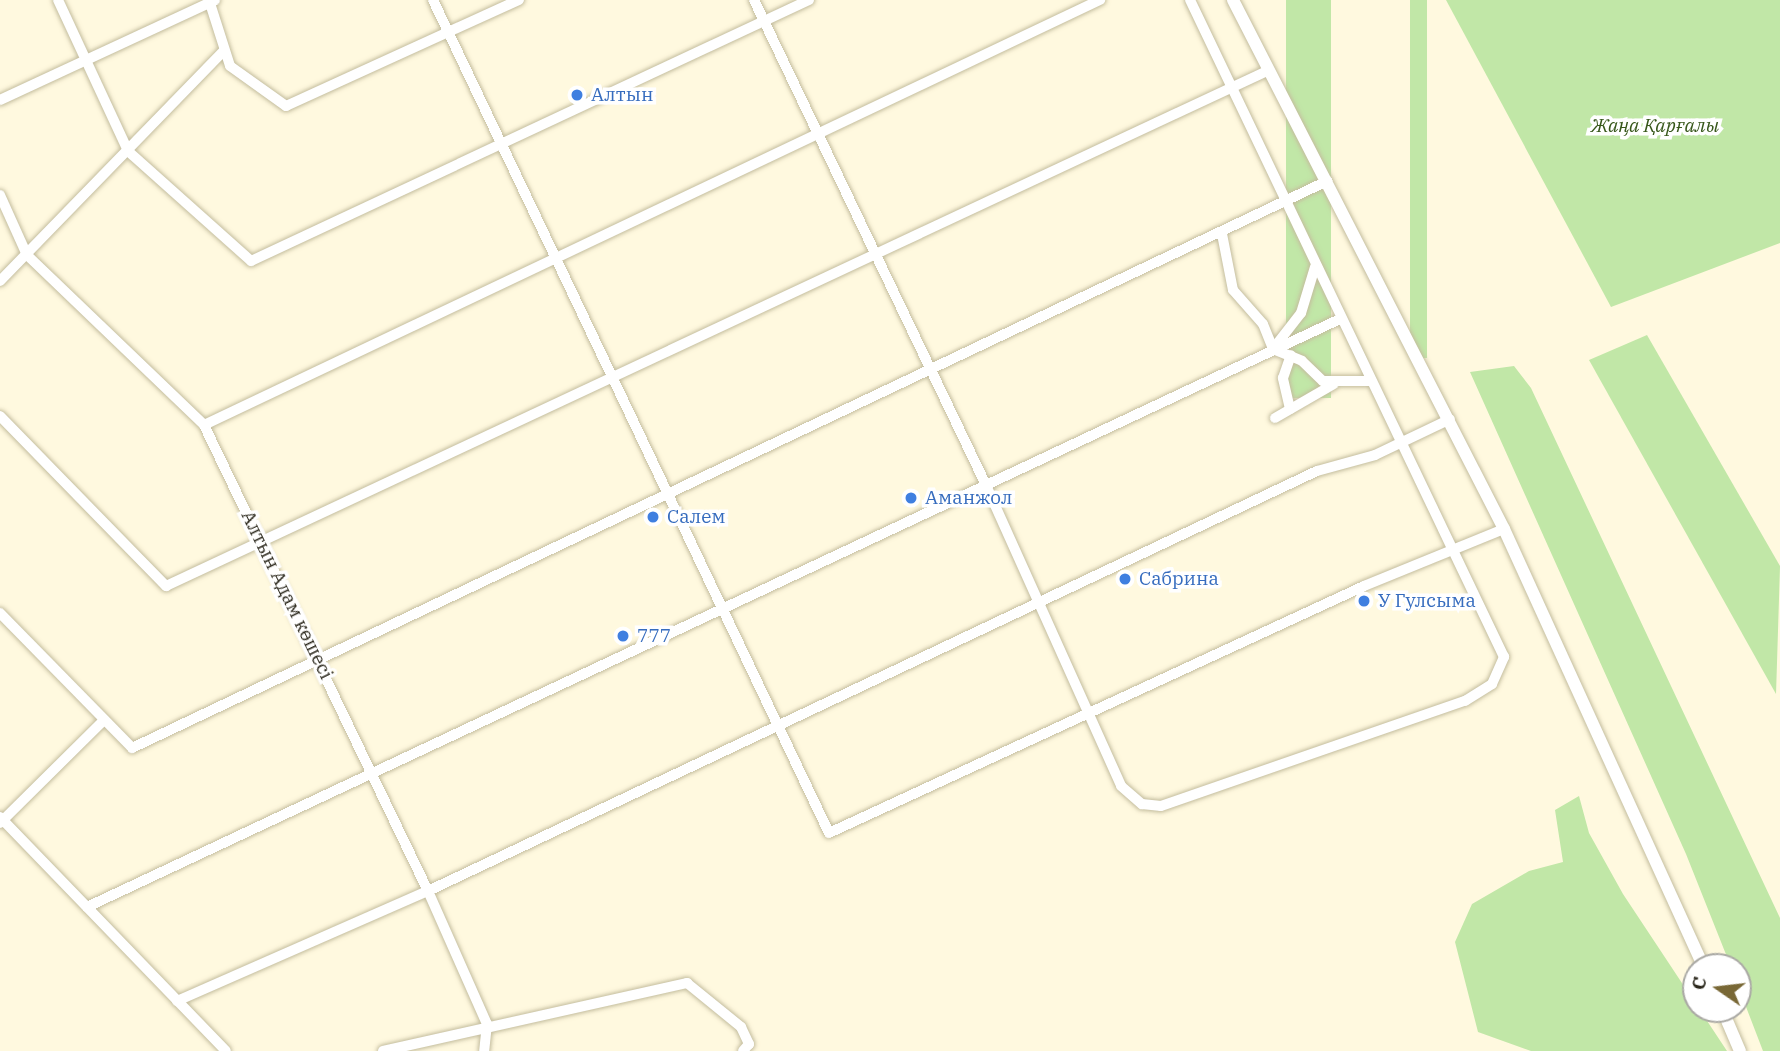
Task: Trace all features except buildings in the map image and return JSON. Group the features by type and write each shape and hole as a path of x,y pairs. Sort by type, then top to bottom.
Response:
{"main road":[{"path":"1233,0 1267,71 1327,181 1504,529 1698,953"},
{"path":"1728,1023 1740,1051"}],"street":[{"path":"58,0 128,151 251,261 809,0"},
{"path":"433,0 609,378 829,833 1504,529"},
{"path":"0,100 212,1 223,52 264,95 286,106 519,0"},
{"path":"754,0 820,136 872,255 985,483 1087,715 1128,796 1161,806 1465,701 1492,684 1504,657 1457,548 1315,267 1190,0"},
{"path":"204,425 555,263 1100,0"},
{"path":"0,281 223,52"},
{"path":"0,415 166,586 872,255 1234,90 1267,71"},
{"path":"0,613 132,748 929,369 1286,204 1327,181"},
{"name":"Алтын Адам көшесі","path":"0,195 27,255 204,425 373,770 487,1024"},
{"path":"1222,234 1233,290 1264,324 1273,349"},
{"path":"1273,349 1301,313 1315,267"},
{"path":"87,907 373,770 1342,318"},
{"path":"1273,349 1291,355 1334,383"},
{"path":"1290,410 1283,378 1291,355"},
{"path":"1275,418 1334,383 1371,381"},
{"path":"177,1001 428,891 776,723 1317,471 1375,455 1401,439 1450,419"},
{"path":"104,720 1,820 226,1051"},
{"path":"383,1051 487,1024 687,983 741,1027 749,1049"},
{"path":"484,1051 487,1024"}],"green space":[{"path":"1286,0 1331,0 1331,398 1286,398"},
{"path":"1410,0 1427,0 1427,358 1410,358"},
{"name":"Жаңа Қарғалы","path":"1446,0 1780,0 1780,243 1611,307"},
{"path":"1647,335 1780,566 1776,694 1589,360"},
{"path":"1514,366 1531,388 1780,918 1780,1051 1763,1051 1752,1022 1752,953 1725,953 1686,854 1470,372"},
{"path":"1579,796 1589,833 1623,894 1682,983 1682,1023 1708,1023 1727,1051 1531,1051 1478,1032 1455,942 1472,904 1529,871 1563,862 1555,810"}],"place":[{"name":"Алтын","path":"577,95"},
{"name":"Аманжол","path":"911,498"},
{"name":"Салем","path":"653,517"},
{"name":"Сабрина","path":"1125,579"},
{"name":"У Гулсыма","path":"1364,601"},
{"name":"777","path":"623,636"}]}
